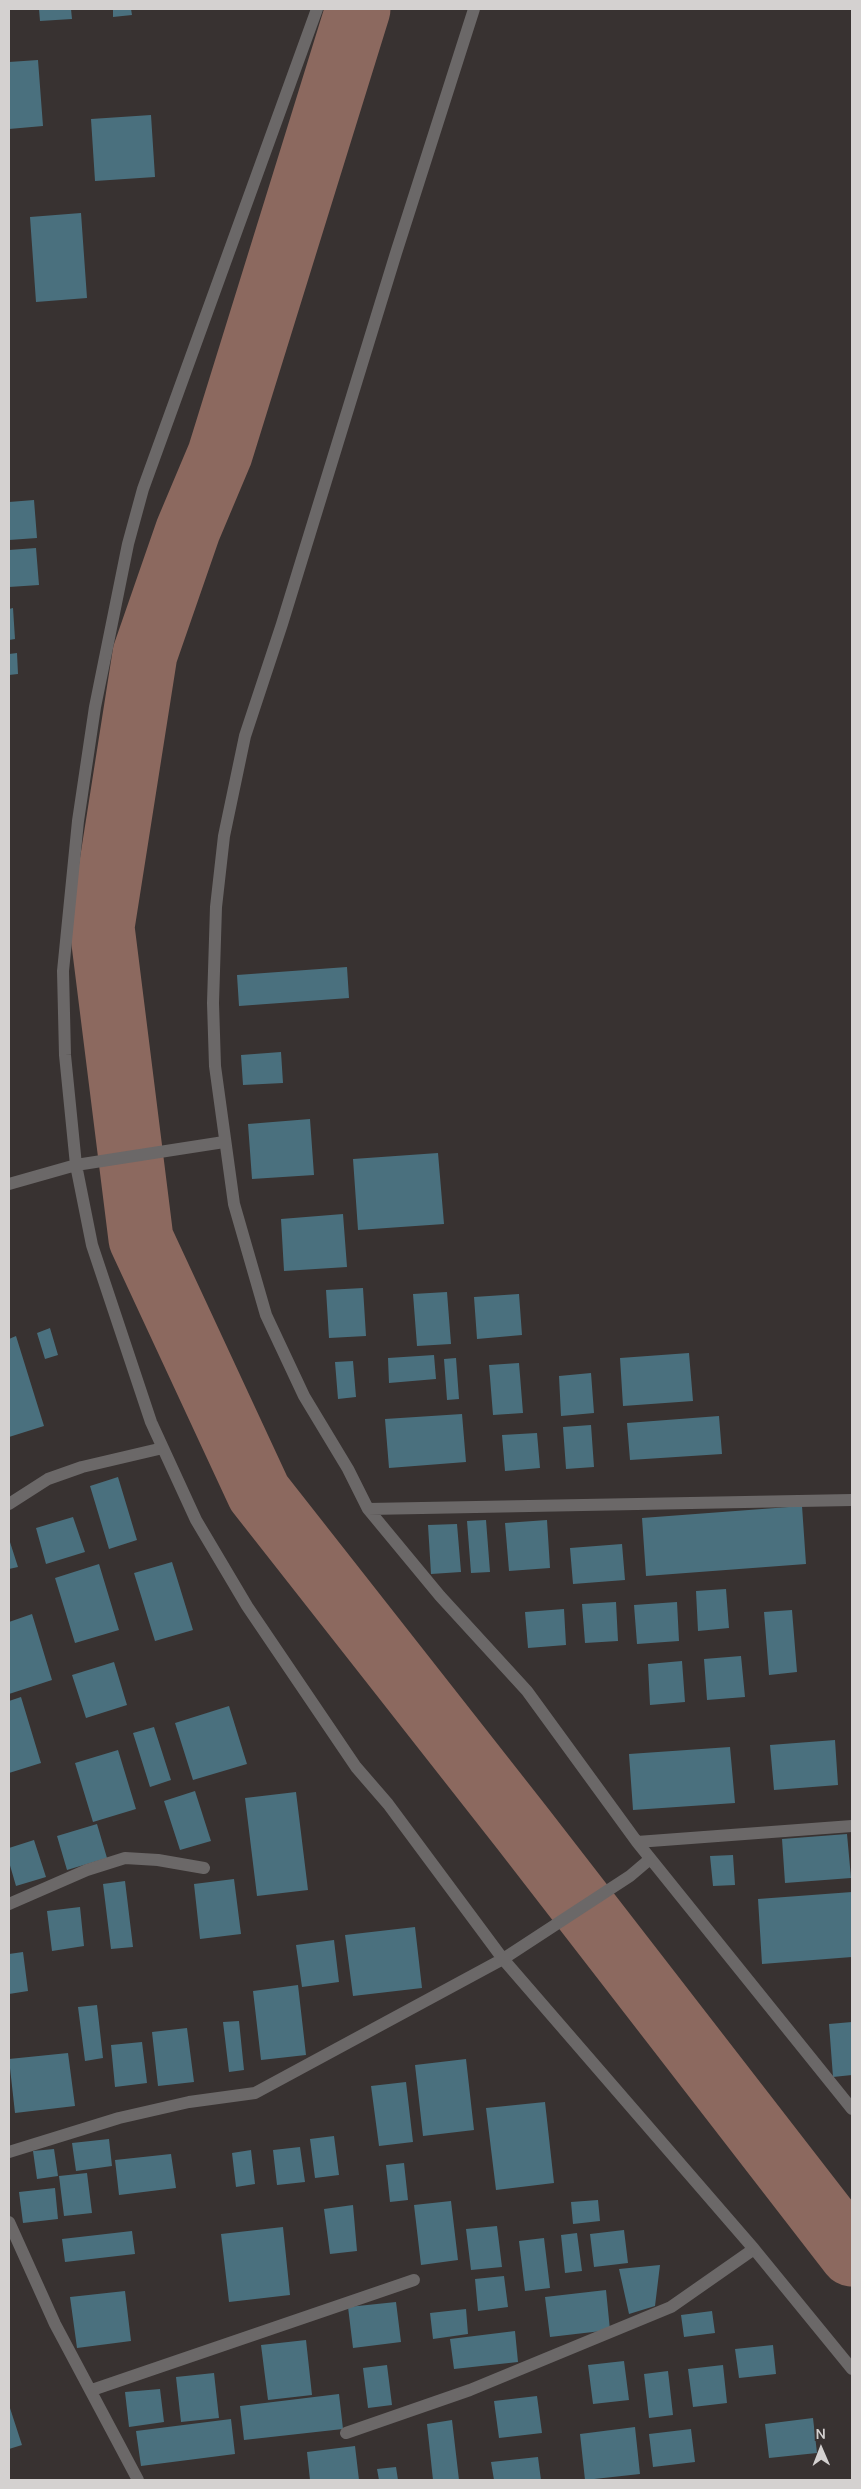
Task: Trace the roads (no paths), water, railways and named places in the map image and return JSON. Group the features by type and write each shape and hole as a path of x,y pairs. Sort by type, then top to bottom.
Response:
{"street":[{"path":"317,9 236,235 166,421 143,489 128,544 94,717 78,821 63,971 65,1055 76,1165 92,1245 152,1422 163,1448 196,1520 247,1606 356,1767 388,1804 504,1959 754,2249 852,2369"},
{"path":"474,9 396,253 282,624 245,736 224,836 216,907 212,1002 224,1142 234,1204 266,1316 304,1396 348,1469 368,1509 440,1596 527,1691 650,1859 852,2109"},
{"path":"9,1184 76,1165 224,1142"},
{"path":"9,1504 48,1479 82,1467 163,1448"},
{"path":"368,1509 852,1500"},
{"path":"637,1842 852,1826"},
{"path":"9,1904 87,1870 125,1858 158,1860 204,1868"},
{"path":"9,2152 119,2118 189,2102 255,2093 504,1959 615,1886 650,1859"},
{"path":"9,2222 55,2324 92,2390 138,2480"},
{"path":"346,2433 470,2390 671,2307 754,2249"},
{"path":"92,2390 414,2280"}],"waterway":[{"path":"358,9 220,454 188,530 145,654 102,927 141,1239 259,1493 523,1829 852,2254"}]}
